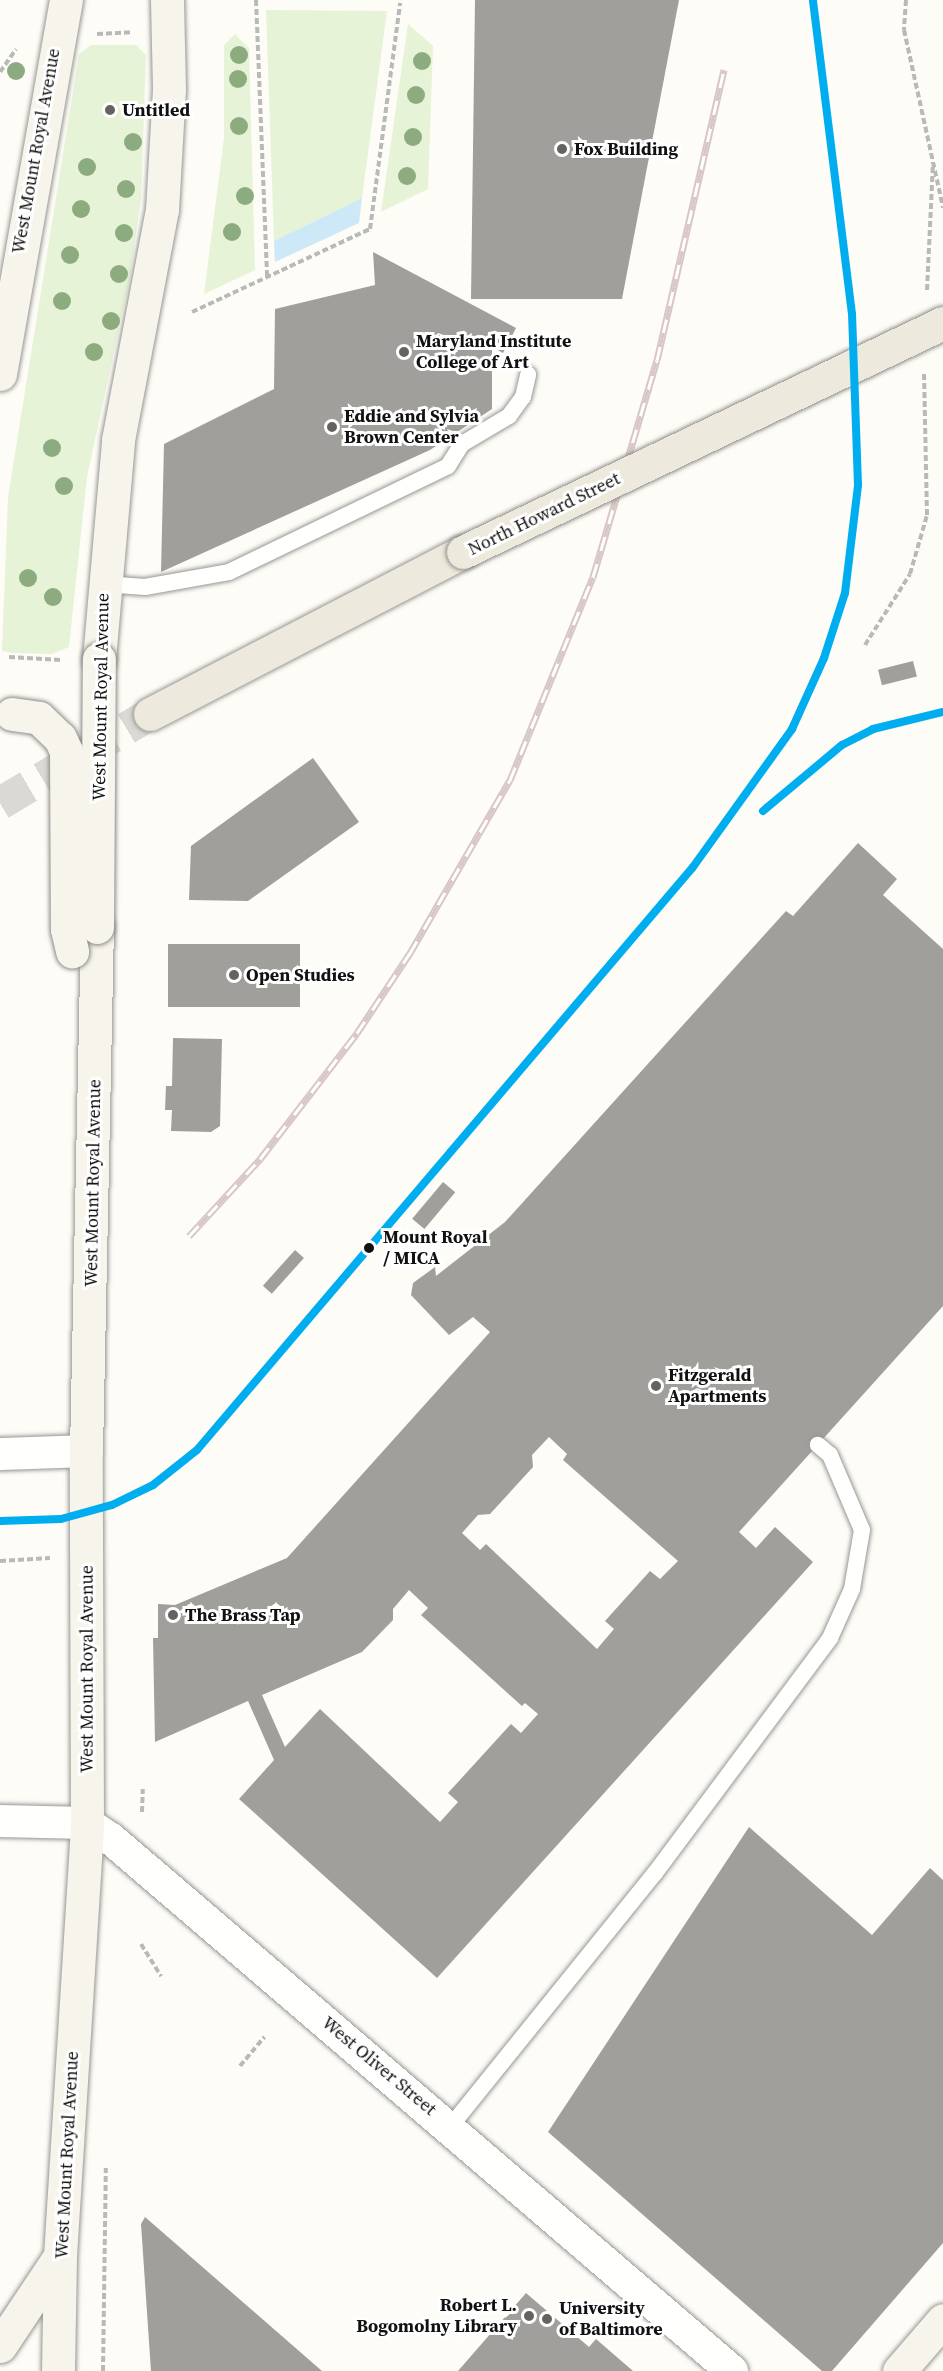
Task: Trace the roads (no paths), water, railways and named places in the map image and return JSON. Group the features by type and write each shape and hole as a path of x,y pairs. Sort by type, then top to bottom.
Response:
{"main road":[{"name":"West Mount Royal Avenue","path":"0,374 66,0"},
{"name":"West Mount Royal Avenue","path":"58,2371 60,2256 87,1823 86,1452 97,1011 99,659 118,440 162,210 169,89 167,0"},
{"name":"North Howard Street","path":"150,714 463,552 943,323"},
{"path":"6,714 39,718 60,738 66,751 67,929 79,974 97,1011"},
{"path":"1,2346 60,2256"},
{"path":"899,2371 943,2320"}],"street":[{"path":"0,1454 86,1452"},
{"path":"0,1821 87,1823"},
{"name":"West Oliver Street","path":"87,1823 450,2127 732,2371"}],"lane":[{"path":"104,584 145,587 229,572 448,466 462,444 509,416 523,396 528,375"},
{"path":"450,2127 655,1873 830,1638 852,1588 862,1530 830,1455 818,1445"}],"water":[{"path":"362,198 359,223 275,262 274,241"}],"tunnel":[{"path":"0,803 150,714"}],"railway":[{"path":"189,1236 260,1159 357,1033 410,953 510,780 593,577 657,360 724,70"}],"place":[{"name":"Untitled","path":"110,110"},
{"name":"Fox Building","path":"562,149"},
{"name":"Maryland Institute College of Art","path":"404,352"},
{"name":"Eddie and Sylvia Brown Center","path":"332,427"},
{"name":"Open Studies","path":"234,975"},
{"name":"Mount Royal / MICA","path":"369,1248"},
{"name":"Fitzgerald Apartments","path":"656,1386"},
{"name":"The Brass Tap","path":"173,1615"},
{"name":"Robert L. Bogomolny Library","path":"529,2316"},
{"name":"University of Baltimore","path":"547,2319"}]}
